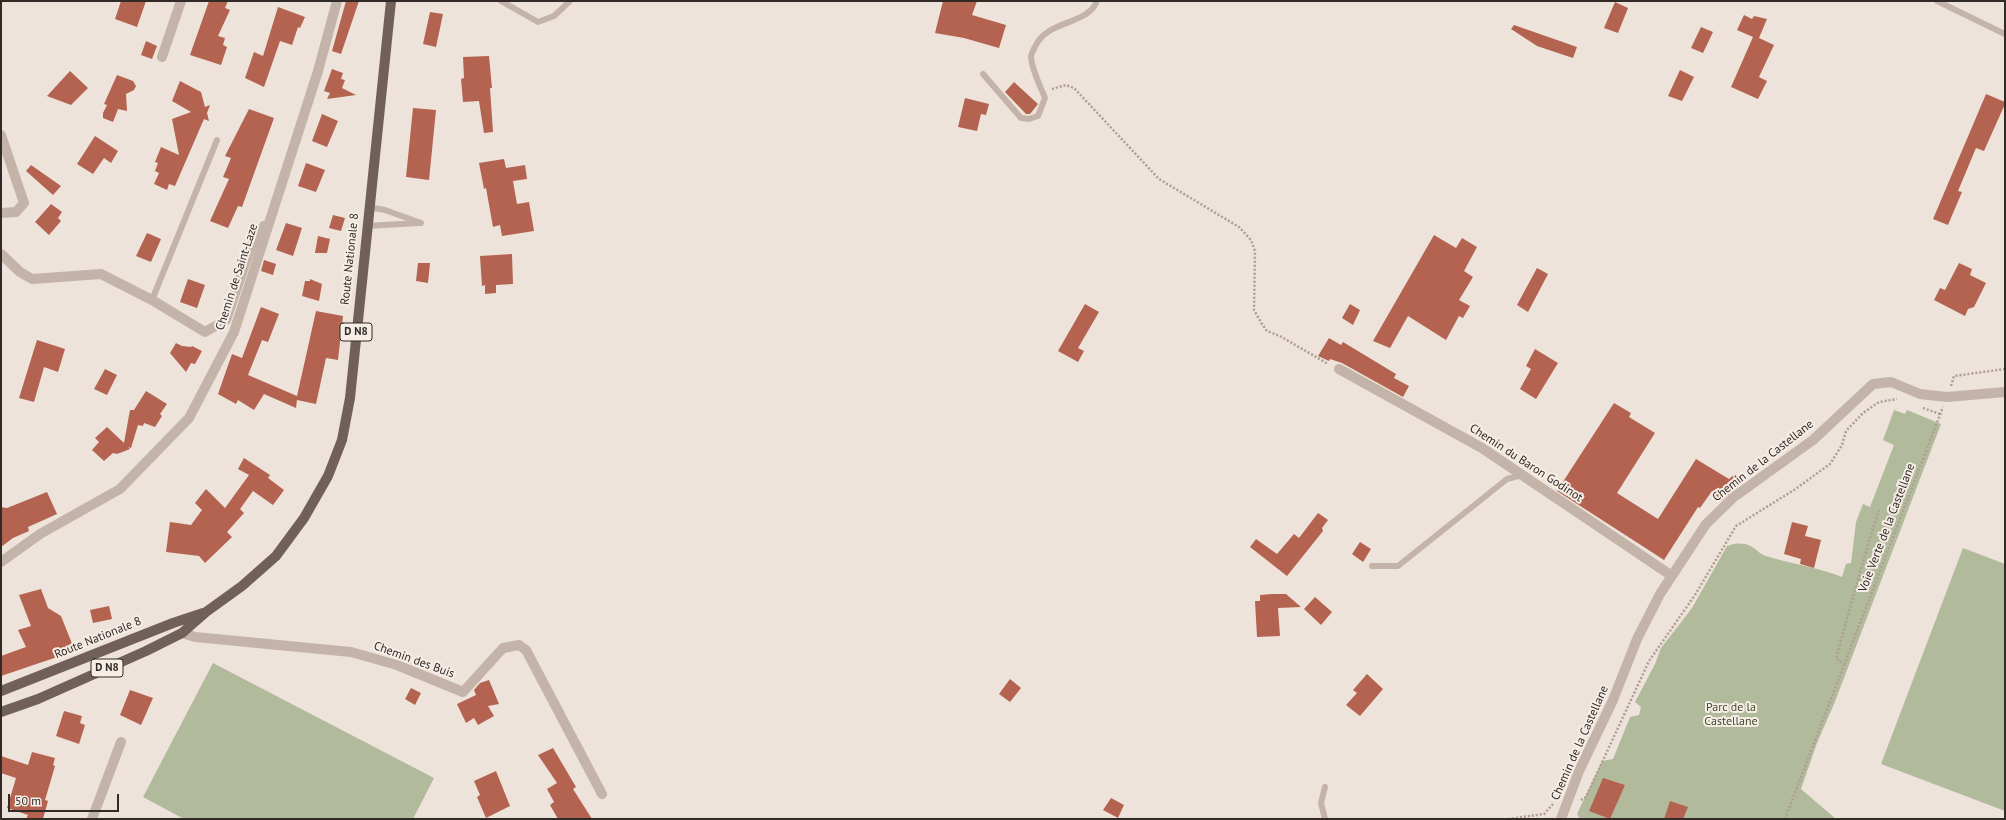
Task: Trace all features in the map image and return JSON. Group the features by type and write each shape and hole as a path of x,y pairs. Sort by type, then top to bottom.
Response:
{"main road":[{"name":"Route Nationale 8","path":"1,712 146,652 182,633 206,612 242,586 276,556 304,518 328,476 342,440 350,398 366,226 391,1"},
{"name":"Route Nationale 8","path":"1,691 173,623 206,612"}],"street":[{"path":"162,57 181,1"},
{"name":"Chemin de Saint-Laze","path":"1,562 40,534 120,489 189,418 234,332 318,71 337,1"},
{"path":"1,135 24,203 16,212 1,213"},
{"path":"1,254 20,272 32,279 101,274 152,300 205,332 226,320 251,246 272,214"},
{"name":"Chemin du Baron Godinot","path":"1339,370 1391,400 1482,448 1672,576"},
{"name":"Chemin de la Castellane","path":"1561,819 1579,771 1613,700 1637,639 1672,576 1706,524 1734,497 1813,440 1873,384 1891,382 1920,394 1947,397 2005,392"},
{"name":"Chemin des Buis","path":"182,633 195,637 351,652 397,665 463,692 503,648 519,645 526,650 602,794"},
{"path":"92,819 121,742"}],"lane":[{"path":"501,1 538,22 554,16 570,1"},
{"path":"984,74 1021,118 1029,119 1038,116 1045,98 1033,69 1031,55 1043,35 1087,14 1095,7 1097,1"},
{"path":"1937,1 2005,34"},
{"path":"152,300 217,140"},
{"path":"366,226 421,223 385,210 368,208"},
{"path":"1372,566 1398,566 1507,479 1522,475"},
{"path":"1325,787 1321,803 1325,819"}],"path":[{"path":"1042,92 1066,85 1074,88 1159,179 1239,227 1251,240 1255,251 1254,310 1262,324 1267,331 1280,336 1339,370"},
{"name":"Voie Verte de la Castellane","path":"1785,819 1954,376 2005,369"},
{"path":"1920,394 1915,405 1940,414"},
{"path":"1566,807 1586,797 1649,661 1695,595 1736,526 1794,490 1830,464 1842,445 1846,431 1863,413 1879,402 1896,398 1902,400"},
{"name":"Voie Verte de la Castellane","path":"1844,665 1836,658 1858,584 1864,557 1879,510"}],"green space":[{"name":"Parc de la Castellane","path":"1894,410 1905,414 1907,410 1941,424 1834,704 1817,743 1801,789 1836,819 1580,819 1577,814 1602,761 1613,759 1630,717 1639,715 1641,707 1635,702 1655,664 1661,648 1692,608 1727,546 1732,544 1745,544 1751,546 1766,556 1842,577 1846,564 1851,563 1856,522 1863,504 1870,507 1894,445 1883,440"},
{"path":"1963,548 2005,564 2005,811 1881,764"},
{"path":"213,663 434,778 413,819 184,819 143,797"}],"building":[{"path":"121,1 146,1 137,27 115,19"},
{"path":"209,1 228,1 225,8 230,10 218,36 225,38 223,45 227,47 221,65 190,55"},
{"path":"346,1 359,1 341,54 332,51"},
{"path":"943,1 977,1 972,15 1006,25 999,48 964,38 935,33"},
{"path":"1615,2 1628,8 1618,33 1604,28"},
{"path":"278,7 305,17 300,28 298,27 292,45 280,41 264,87 245,78 254,52 263,56"},
{"path":"430,12 443,14 436,47 423,44"},
{"path":"1744,15 1752,19 1754,16 1767,19 1759,38 1774,45 1759,77 1767,81 1758,99 1731,87 1753,37 1737,30"},
{"path":"1514,25 1577,47 1573,58 1537,46 1511,29"},
{"path":"1701,27 1713,32 1703,53 1691,48"},
{"path":"146,41 157,46 152,59 141,55"},
{"path":"489,56 492,88 490,88 493,132 484,133 479,101 463,102 461,79 464,78 463,57"},
{"path":"332,69 343,73 341,79 345,80 342,88 356,95 327,99 330,93 324,91"},
{"path":"1680,70 1694,77 1682,101 1668,96"},
{"path":"70,71 88,88 71,105 47,96"},
{"path":"117,75 133,81 136,86 134,90 126,94 127,111 118,109 113,122 103,118 103,113 107,105 104,104"},
{"path":"180,81 201,92 205,107 210,105 207,113 209,121 204,119 175,186 169,184 167,190 154,184 159,173 155,171 158,163 155,162 161,147 179,155 172,119 191,112 172,101"},
{"path":"1014,82 1038,104 1030,114 1026,114 1005,92"},
{"path":"1986,94 2005,102 2005,104 1984,151 1976,148 1958,191 1962,192 1948,225 1933,219"},
{"path":"965,98 989,104 986,115 981,114 977,131 958,127"},
{"path":"413,108 436,110 429,180 406,177"},
{"path":"249,109 274,118 242,207 238,206 228,228 210,221 229,179 223,177 231,158 225,156"},
{"path":"322,114 338,121 327,147 312,141"},
{"path":"95,136 118,151 111,163 104,158 93,174 77,164"},
{"path":"504,159 506,168 525,165 527,179 513,181 517,204 529,202 534,231 502,236 500,225 493,227 486,188 484,189 479,163"},
{"path":"306,163 325,170 316,192 298,186"},
{"path":"31,165 61,186 53,195 26,171"},
{"path":"51,204 62,212 58,218 61,221 49,235 35,222"},
{"path":"333,215 345,218 341,231 329,228"},
{"path":"286,223 302,228 293,256 276,250"},
{"path":"147,233 161,239 151,262 136,256"},
{"path":"1434,235 1456,248 1462,238 1477,247 1464,271 1473,277 1459,300 1470,306 1463,318 1459,316 1446,340 1408,316 1390,348 1373,341"},
{"path":"318,236 330,239 327,253 315,253"},
{"path":"512,254 513,284 496,285 496,293 485,294 485,285 482,286 480,256"},
{"path":"264,260 276,264 273,275 261,271"},
{"path":"418,263 430,263 428,283 416,281"},
{"path":"1959,263 1972,269 1970,275 1986,283 1974,307 1968,309 1965,316 1934,300 1940,288 1945,290"},
{"path":"1537,268 1548,274 1528,312 1517,305"},
{"path":"188,279 205,285 197,308 180,302"},
{"path":"310,279 322,284 319,301 302,296 305,281 310,281"},
{"path":"1085,304 1099,312 1078,348 1084,351 1078,362 1058,351"},
{"path":"1350,304 1360,310 1353,325 1342,318"},
{"path":"261,307 279,314 268,342 262,340 248,375 297,396 316,311 343,316 338,360 326,358 316,404 297,400 296,408 264,394 254,410 238,400 236,404 218,394 232,354 242,358"},
{"path":"1329,338 1341,345 1343,342 1396,374 1394,378 1409,386 1403,397 1342,363 1330,359 1329,361 1318,356"},
{"path":"37,340 65,349 58,372 44,367 34,402 19,398"},
{"path":"176,343 182,346 192,346 202,351 195,364 191,363 186,372 170,353"},
{"path":"1535,349 1558,363 1536,399 1520,389 1531,369 1526,366"},
{"path":"105,369 117,375 107,395 94,389"},
{"path":"146,391 167,404 160,414 162,416 155,427 144,423 143,426 138,425 131,448 128,447 130,449 117,454 113,453 104,461 92,450 99,442 95,438 107,427 124,443 130,410 134,410"},
{"path":"1614,403 1631,413 1629,417 1655,433 1617,493 1658,519 1696,459 1729,479 1735,474 1743,483 1721,501 1712,491 1700,508 1698,507 1664,560 1557,491"},
{"path":"244,458 270,475 268,478 284,490 273,505 253,491 240,509 244,513 227,532 232,537 205,563 199,556 166,552 170,522 191,525 202,510 195,503 206,489 225,508 249,475 238,469"},
{"path":"47,492 57,514 28,527 29,531 13,538 1,547 1,507 7,508"},
{"path":"1318,513 1328,520 1322,528 1323,531 1287,576 1250,547 1256,539 1277,554 1294,534 1299,538"},
{"path":"1792,522 1808,526 1805,536 1821,540 1814,568 1800,564 1801,559 1784,554"},
{"path":"1360,542 1371,549 1363,562 1352,554"},
{"path":"41,589 48,608 61,616 75,651 1,676 1,656 26,647 18,630 31,626 19,595"},
{"path":"1286,594 1301,607 1278,608 1280,636 1257,637 1255,601 1260,601 1260,595"},
{"path":"1315,597 1332,612 1321,625 1304,609"},
{"path":"109,606 112,619 93,623 90,610"},
{"path":"1367,674 1383,689 1360,716 1346,705 1357,693 1353,690"},
{"path":"1010,679 1021,688 1010,702 999,694"},
{"path":"489,680 499,704 488,706 494,716 478,725 474,718 466,723 457,704 476,695 474,690 480,683"},
{"path":"411,688 421,693 415,705 405,699"},
{"path":"130,690 153,698 141,725 120,715"},
{"path":"64,711 82,716 80,723 85,725 79,744 56,736"},
{"path":"553,748 576,787 573,789 592,819 558,819 550,805 554,802 547,789 557,783 538,755"},
{"path":"32,752 55,758 53,765 55,766 45,800 48,801 43,819 26,819 28,815 7,808 16,778 1,773 1,756 28,765"},
{"path":"496,771 510,806 486,818 477,797 480,795 474,781"},
{"path":"1603,778 1625,785 1610,819 1589,811"},
{"path":"1111,798 1124,805 1118,818 1103,810"},
{"path":"1670,801 1688,807 1683,819 1664,819"}]}
